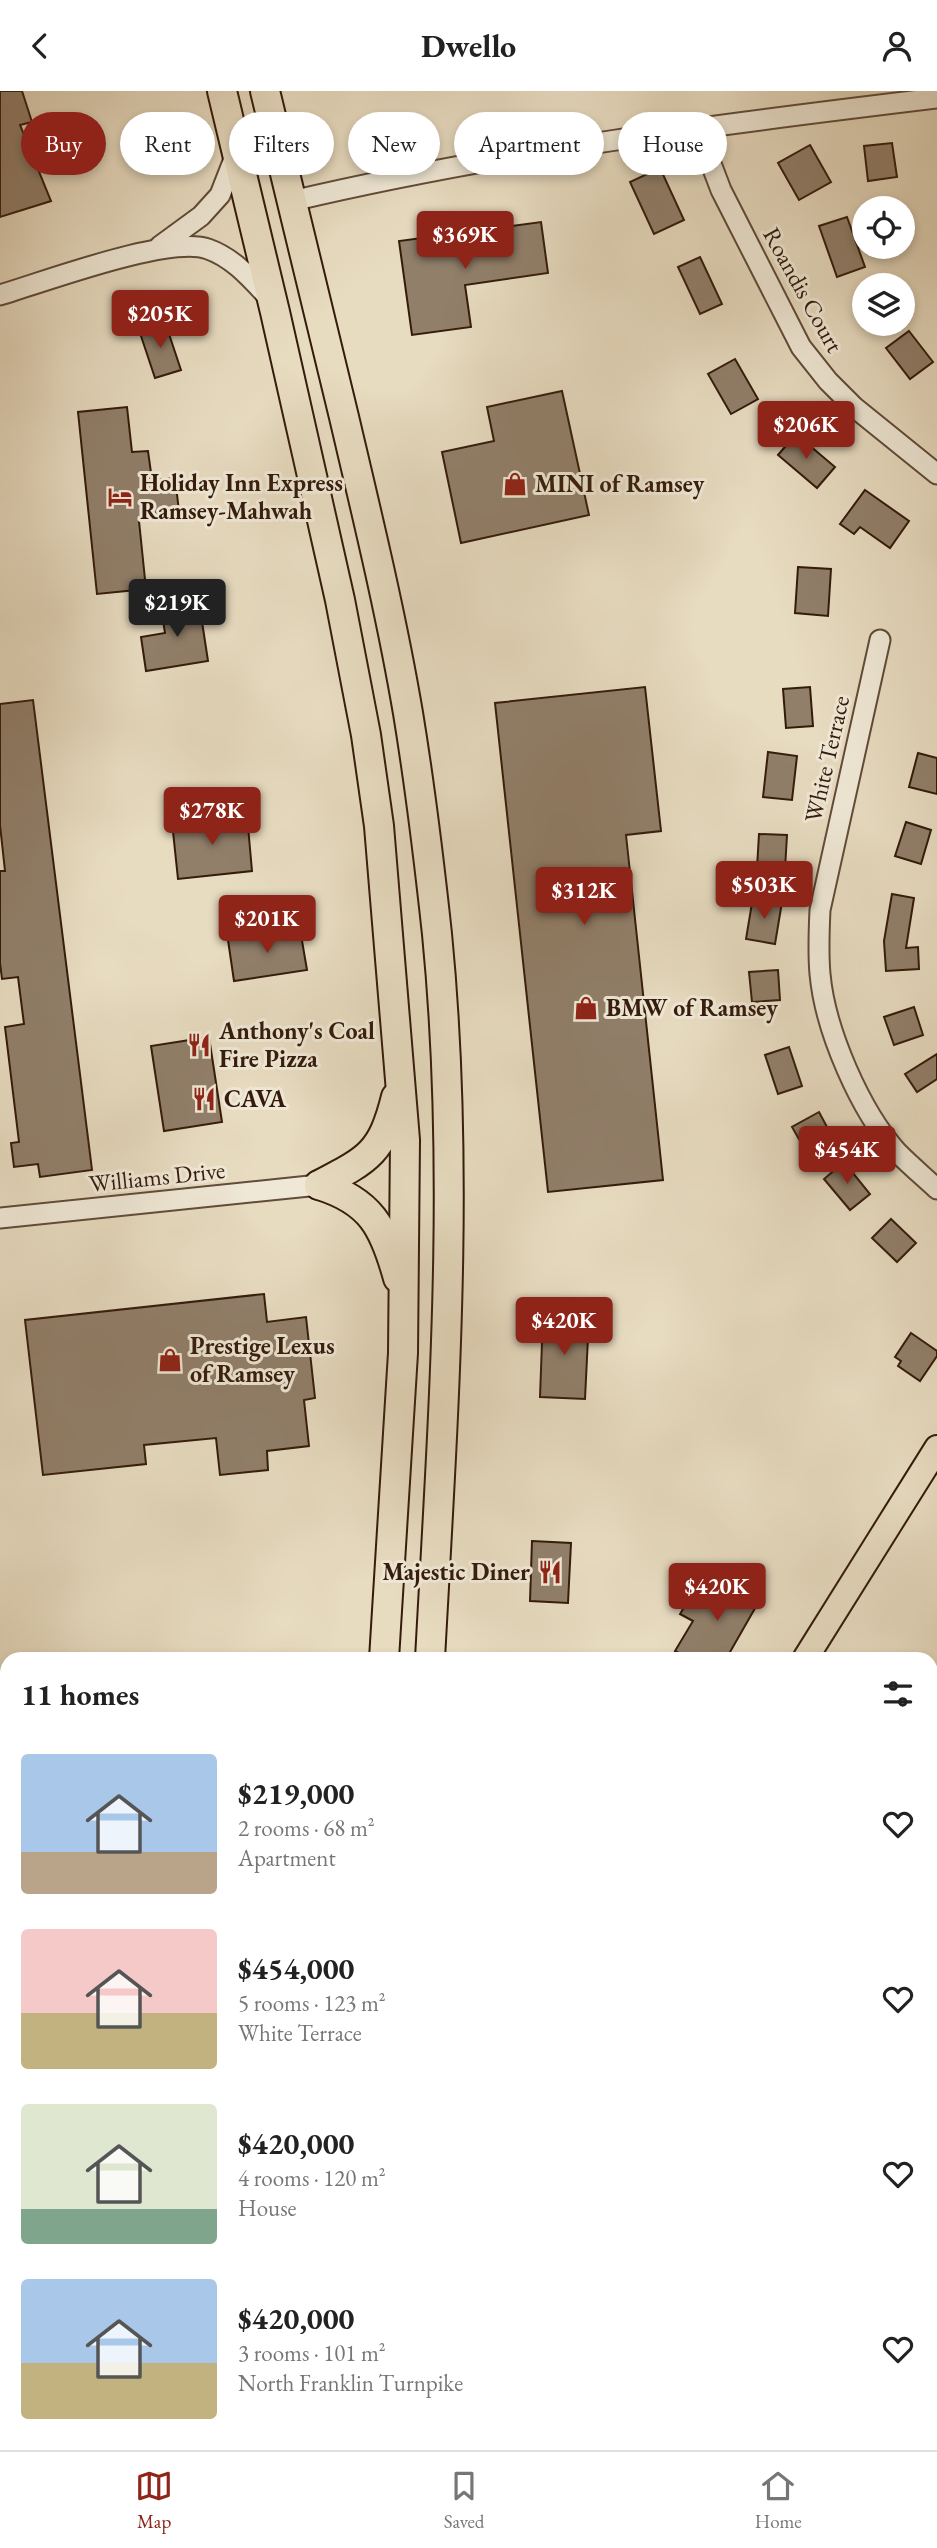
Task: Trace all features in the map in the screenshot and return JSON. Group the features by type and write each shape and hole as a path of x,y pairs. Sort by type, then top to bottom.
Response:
{"highway":[{"path":"222,91 229,122"},
{"path":"265,91 388,610 408,714 437,936 446,1043 449,1256 430,1652"},
{"path":"241,175 321,515 366,735 379,826 405,1140 404,1300 384,1652"},
{"path":"319,1185 361,1163 377,1145 389,1124 401,1077"},
{"path":"319,1185 354,1199 379,1224 404,1300"}],"main road":[{"path":"809,1652 937,1448"}],"street":[{"path":"727,123 937,98"},
{"path":"292,201 393,177 618,140"},
{"path":"156,249 201,216 220,195 229,171"},
{"name":"Roandis Court","path":"715,175 802,347 828,381 854,407 937,474"},
{"path":"0,295 156,249 187,245 205,247 241,268 272,302"},
{"name":"White Terrace","path":"880,640 820,910 820,977 828,1014 854,1085 870,1114 897,1151 937,1189"},
{"name":"Williams Drive","path":"0,1218 319,1185"}],"building":[{"path":"0,91 22,91 29,112 21,112 21,175 40,175 51,201 0,217"},
{"path":"892,143 897,177 868,181 864,146"},
{"path":"810,145 831,182 799,200 778,163"},
{"path":"645,175 663,175 684,220 654,234 630,182"},
{"path":"847,217 852,231 852,259 862,259 865,267 837,277 819,226"},
{"path":"541,222 548,273 465,285 471,327 412,335 399,241"},
{"path":"700,257 722,304 700,314 678,267"},
{"path":"165,322 181,370 155,378 139,330"},
{"path":"902,336 913,336 933,362 910,379 886,348"},
{"path":"735,359 758,399 731,414 708,374"},
{"name":"MINI of Ramsey","path":"562,391 589,515 461,543 442,452 494,441 487,407"},
{"name":"Holiday Inn Express Ramsey-Mahwah","path":"127,407 132,452 148,451 152,480 175,478 179,511 155,513 156,519 139,521 146,589 97,594 78,412"},
{"path":"796,434 835,467 817,488 778,455"},
{"path":"865,490 909,521 890,548 860,527 854,534 840,524"},
{"path":"798,567 831,569 828,616 795,613"},
{"path":"199,602 208,661 146,671 141,637 165,633 161,608"},
{"name":"BMW of Ramsey","path":"645,687 661,831 626,835 663,1180 548,1192 495,703"},
{"path":"810,687 813,726 786,728 783,689"},
{"path":"33,700 92,1170 40,1177 38,1164 14,1167 11,1143 19,1142 5,1027 24,1024 18,977 2,979 0,963 0,871 5,871 0,825 0,704"},
{"path":"768,752 797,756 792,800 763,797"},
{"path":"918,753 937,758 937,794 909,787"},
{"path":"247,815 252,871 178,879 172,822"},
{"path":"906,822 931,830 921,864 895,856"},
{"path":"759,834 787,835 785,869 757,868"},
{"path":"892,894 914,898 906,948 918,947 919,969 886,971 884,941"},
{"path":"753,897 782,902 775,944 746,939"},
{"path":"300,929 307,970 234,981 228,940"},
{"path":"778,970 780,1000 752,1002 749,972"},
{"path":"914,1007 923,1035 894,1045 884,1017"},
{"path":"209,1037 222,1122 164,1131 151,1046"},
{"path":"789,1047 802,1086 778,1094 765,1055"},
{"path":"937,1054 937,1079 917,1092 905,1074"},
{"path":"819,1112 834,1140 808,1155 792,1127"},
{"path":"844,1162 870,1194 850,1210 824,1179"},
{"path":"891,1219 916,1243 897,1262 872,1238"},
{"name":"Prestige Lexus of Ramsey","path":"264,1294 267,1322 306,1317 315,1398 304,1400 309,1446 267,1451 268,1470 220,1475 216,1438 144,1445 146,1464 43,1475 25,1320"},
{"path":"543,1315 589,1317 585,1399 540,1397"},
{"path":"911,1333 937,1351 937,1356 920,1381 898,1366 901,1361 895,1357"},
{"name":"Majestic Diner","path":"532,1541 571,1543 568,1603 530,1601"},
{"path":"735,1580 762,1596 730,1652 675,1651 693,1621 680,1614 692,1594 716,1608"}],"place":[{"name":"MINI of Ramsey","path":"515,484"},
{"name":"Holiday Inn Express Ramsey-Mahwah","path":"120,497"},
{"name":"BMW of Ramsey","path":"586,1008"},
{"name":"Anthony's Coal Fire Pizza","path":"199,1045"},
{"name":"CAVA","path":"204,1099"},
{"name":"Prestige Lexus of Ramsey","path":"170,1360"},
{"name":"Majestic Diner","path":"550,1572"}]}
